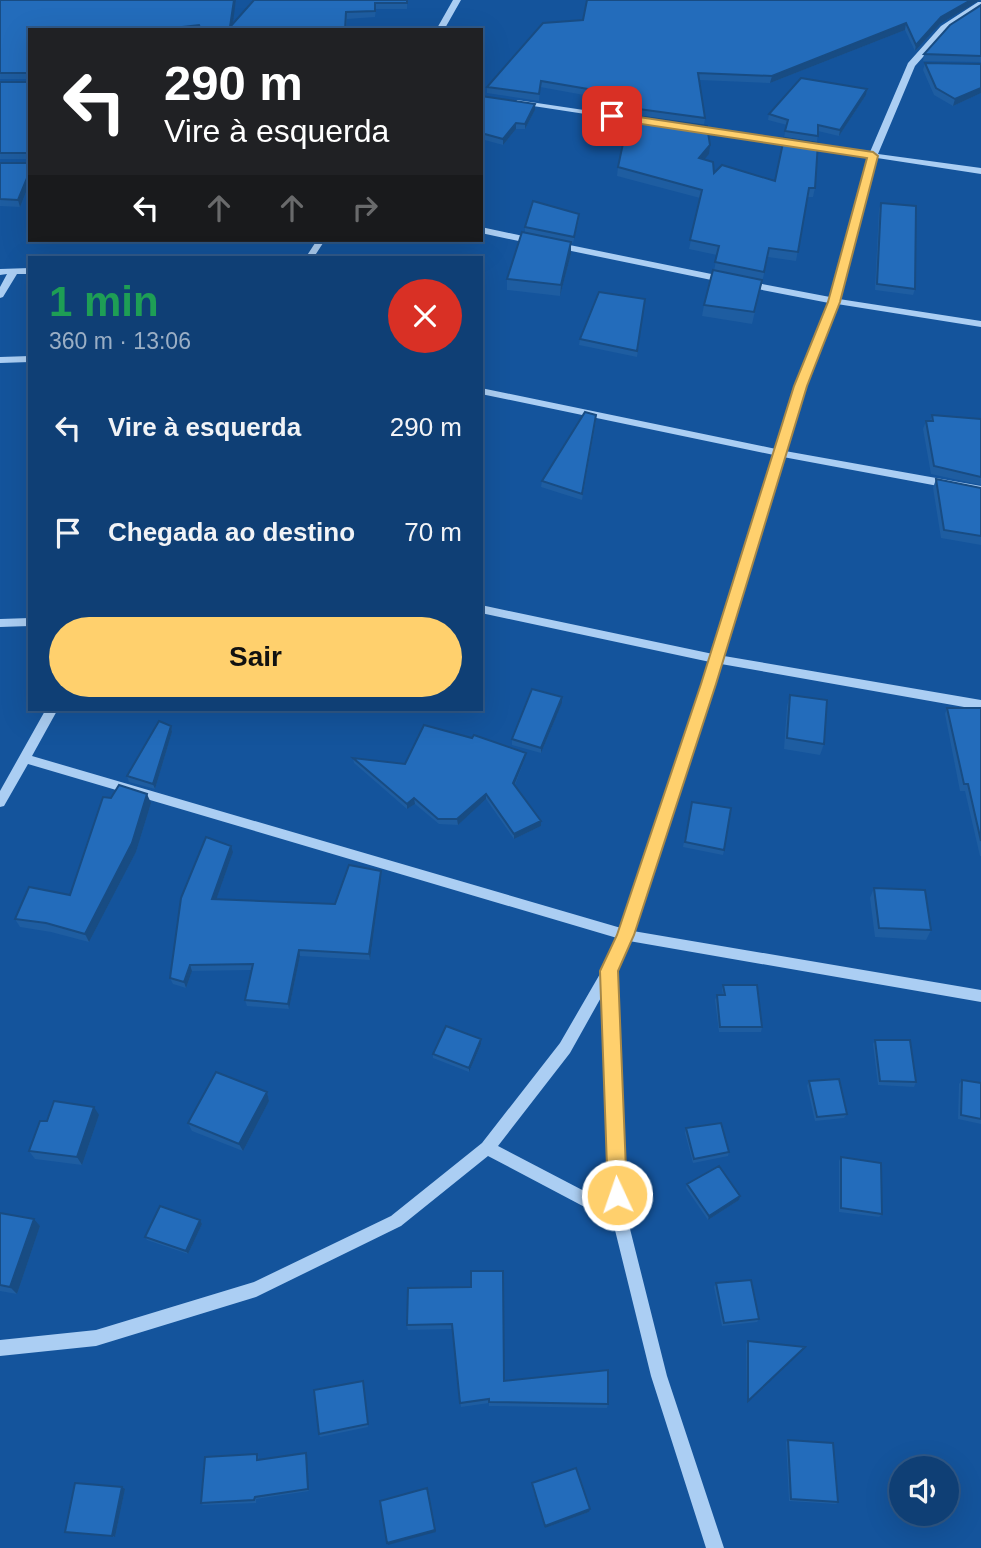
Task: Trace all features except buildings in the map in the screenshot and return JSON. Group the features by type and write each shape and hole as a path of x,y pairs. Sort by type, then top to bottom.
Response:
{"street":[{"path":"441,28 457,0"},
{"path":"0,1348 96,1338 256,1289 396,1221 487,1148 565,1048 609,971 625,935 717,659 800,386 834,302 873,156 911,65 944,28 981,4"},
{"path":"911,65 925,65"},
{"path":"508,101 657,123"},
{"path":"684,127 981,171"},
{"path":"483,230 834,302 981,324"},
{"path":"0,295 14,271"},
{"path":"0,272 28,271"},
{"path":"0,360 28,359"},
{"path":"483,391 779,453 981,490"},
{"path":"483,609 717,659 981,705"},
{"path":"0,623 28,622"},
{"path":"0,802 51,711"},
{"path":"24,758 625,935 981,996"},
{"path":"609,971 619,1217 659,1376 715,1548"},
{"path":"487,1148 619,1217"}],"route":[{"path":"612,116 873,156 834,302 800,386 708,684 625,935 609,971 617,1195"}]}
